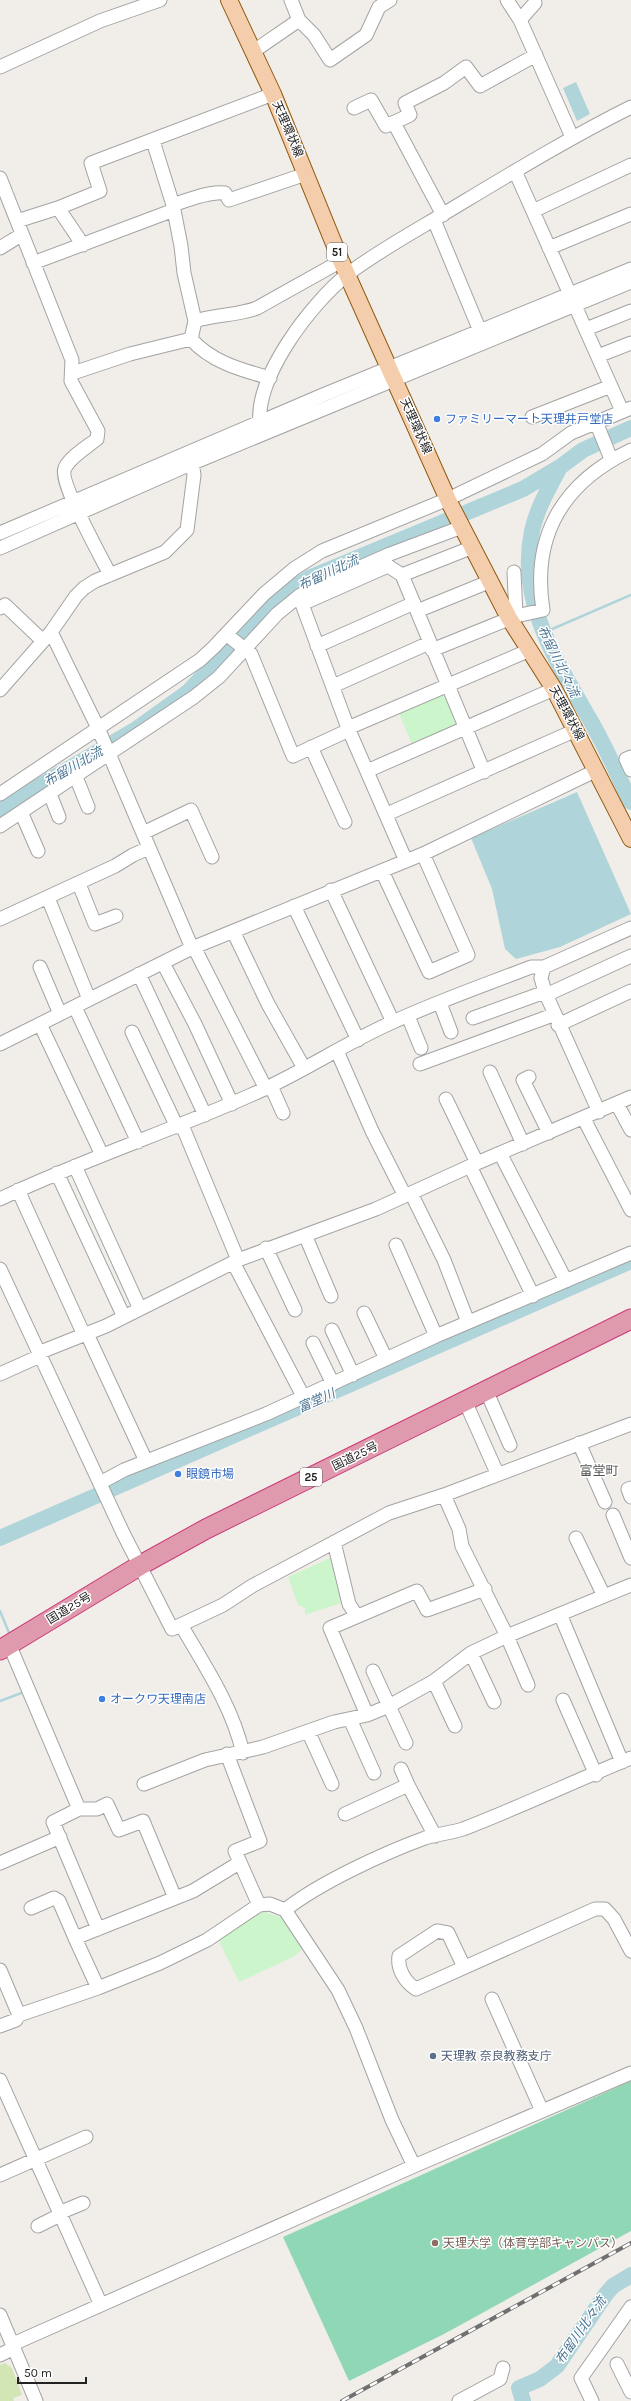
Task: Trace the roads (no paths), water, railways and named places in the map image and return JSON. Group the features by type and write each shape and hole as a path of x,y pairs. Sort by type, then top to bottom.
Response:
{"highway":[{"name":"国道25号","path":"4,1647 139,1566 206,1530 631,1319"}],"main road":[{"name":"天理環状線","path":"229,0 273,94 344,268 393,373 449,500 491,582 515,616 530,650 554,689 576,730 631,839"}],"street":[{"path":"0,67 100,21 160,0"},
{"path":"291,0 299,20 314,35 330,60 366,35 379,7 390,0"},
{"path":"507,0 520,20 572,136"},
{"path":"520,20 536,3"},
{"path":"254,51 299,20"},
{"path":"354,108 371,100 383,124 386,126 410,115 405,104 444,83 466,68 480,86 536,55"},
{"path":"17,221 58,208 100,191 91,163 153,141 273,94"},
{"path":"195,321 250,310 344,268 438,217 572,136 631,107"},
{"path":"394,123 438,217 480,330"},
{"path":"153,141 173,207 184,273 195,321 191,339"},
{"path":"533,211 631,165"},
{"path":"0,794 200,660 228,635 264,594 295,568 322,551 449,500 542,454 571,433 627,409 611,386 515,171"},
{"path":"32,263 83,245 194,197 218,192 225,193 229,200 306,174"},
{"path":"0,178 17,221 21,236 72,360 73,373 71,381 98,431 97,439 65,468 63,476 76,507 110,575"},
{"path":"58,208 83,245"},
{"path":"550,248 631,214"},
{"path":"0,248 21,236"},
{"path":"260,428 262,396 284,348 300,324 344,268"},
{"path":"0,533 76,507 260,428 573,300 631,269"},
{"path":"393,373 480,330 631,282"},
{"path":"586,329 631,312"},
{"path":"191,339 207,353 220,361 270,378"},
{"path":"73,373 130,354 191,339"},
{"path":"602,354 631,343"},
{"path":"532,417 611,386"},
{"path":"596,423 610,458"},
{"path":"332,686 431,646 515,616 543,610 539,587 542,558 550,529 565,499 610,458 631,450"},
{"path":"0,690 47,636 76,596 95,581 165,552 187,530 194,475 191,457"},
{"path":"0,548 76,507"},
{"path":"0,826 76,777 108,752 194,697 245,649 277,614 299,596 315,586 461,525"},
{"path":"402,575 473,546"},
{"path":"406,861 349,729 302,604 388,566 402,575 484,772"},
{"path":"514,572 515,616"},
{"path":"317,646 415,607 491,582"},
{"path":"0,608 6,605 47,636 98,728 192,948 197,953 283,1113"},
{"path":"228,635 251,654 293,756 447,685 530,650"},
{"path":"367,771 554,689"},
{"path":"387,814 576,730"},
{"path":"311,747 345,822"},
{"path":"631,757 626,759 631,770"},
{"path":"1,1040 40,1024 192,948 331,890 423,854 597,770"},
{"path":"76,777 88,808"},
{"path":"50,794 59,817"},
{"path":"143,833 191,810 212,857"},
{"path":"21,812 38,851"},
{"path":"0,919 78,884 149,848"},
{"path":"382,871 429,972 468,955 423,854"},
{"path":"78,884 95,924 116,916"},
{"path":"331,890 393,1022"},
{"path":"48,898 89,999"},
{"path":"294,906 358,1040"},
{"path":"0,1198 57,1173 180,1126 232,1104 269,1087 393,1022 531,967 544,967 631,928"},
{"path":"233,931 268,1004 304,1068"},
{"path":"473,1018 545,994 631,956"},
{"path":"162,963 195,1024 232,1104"},
{"path":"40,967 60,1014"},
{"path":"544,967 541,978 545,994 599,1112"},
{"path":"139,974 205,1115"},
{"path":"420,1064 556,1020 631,991"},
{"path":"440,1003 451,1032"},
{"path":"75,1007 138,1142"},
{"path":"408,1016 421,1048"},
{"path":"40,1024 102,1156"},
{"path":"138,1035 180,1126 236,1261 304,1398"},
{"path":"337,1051 372,1131 444,1260 468,1322"},
{"path":"490,1072 523,1144"},
{"path":"529,1077 523,1080 550,1133"},
{"path":"0,1374 39,1355 124,1318 236,1261 266,1248 376,1209 474,1164 584,1119 631,1097"},
{"path":"446,1099 533,1296"},
{"path":"617,1104 631,1130"},
{"path":"584,1119 631,1210"},
{"path":"500,1153 566,1281"},
{"path":"75,1166 140,1309"},
{"path":"57,1173 124,1318"},
{"path":"18,1190 146,1462"},
{"path":"304,1234 331,1296"},
{"path":"396,1245 436,1336"},
{"path":"266,1248 295,1310"},
{"path":"102,1489 146,1462 304,1398 436,1336 631,1253"},
{"path":"0,1269 102,1489 139,1566 172,1629 223,1605 252,1586 389,1513 444,1495 497,1473 631,1424"},
{"path":"364,1313 386,1359"},
{"path":"332,1330 353,1375"},
{"path":"313,1343 333,1384"},
{"path":"486,1390 510,1445"},
{"path":"465,1401 497,1473"},
{"path":"579,1443 605,1502"},
{"path":"631,1488 628,1490 631,1497"},
{"path":"444,1495 459,1529 462,1546 485,1589 528,1685"},
{"path":"613,1515 631,1558"},
{"path":"576,1538 604,1596"},
{"path":"334,1542 349,1604 356,1615"},
{"path":"144,1784 205,1760 227,1754 243,1753 308,1731 367,1715 389,1706 434,1681 471,1654 507,1636 631,1585"},
{"path":"367,1715 330,1628 356,1615 417,1591 427,1610 485,1589"},
{"path":"285,1910 296,1901 358,1868 435,1836 462,1829 596,1775 626,1760 560,1614"},
{"path":"181,1625 228,1707 238,1730 243,1753"},
{"path":"4,1647 79,1809"},
{"path":"471,1654 494,1702"},
{"path":"373,1671 406,1743"},
{"path":"434,1681 455,1726"},
{"path":"563,1700 596,1775"},
{"path":"350,1719 374,1773"},
{"path":"308,1731 332,1784"},
{"path":"227,1754 260,1841 235,1851 239,1863 259,1905"},
{"path":"401,1768 408,1785 435,1836"},
{"path":"345,1814 408,1785"},
{"path":"98,1929 60,1837 52,1822 79,1809 97,1809 107,1804 119,1830 143,1821 175,1898"},
{"path":"0,1863 60,1837"},
{"path":"75,1938 193,1891 239,1863"},
{"path":"31,1908 54,1898 59,1901 98,1988"},
{"path":"0,2026 16,2020 19,2015 98,1988 160,1963 207,1940 259,1905 270,1904 285,1910 338,1990 356,2028 389,2113 414,2166"},
{"path":"464,1967 448,1933 437,1931 399,1956 398,1964 407,1984 416,1989 595,1909 605,1909 614,1919 630,1945"},
{"path":"0,1970 19,2015"},
{"path":"492,1999 542,2111"},
{"path":"0,2355 14,2346 101,2305 414,2166 631,2073"},
{"path":"0,2080 101,2305"},
{"path":"0,2175 86,2137"},
{"path":"38,2226 83,2203"},
{"path":"592,2401 581,2378 631,2307"},
{"path":"0,2315 36,2401"},
{"path":"617,2364 631,2392"},
{"path":"459,2401 500,2379 504,2368"}],"water":[{"path":"576,82 590,114 577,121 563,88"},
{"path":"577,792 631,914 560,947 516,959 505,949 492,889 471,838"}],"waterway":[{"name":"布留川北流","path":"0,809 135,730 188,692 262,613 279,597 309,578 523,489 560,467 583,450 631,428"},
{"name":"布留川北々流","path":"560,467 540,506 532,531 529,557 530,582 535,606 542,629 553,652 600,739 631,802"},
{"path":"543,633 631,595"},
{"name":"富堂川","path":"0,1538 631,1261"},
{"path":"0,1611 10,1635"},
{"path":"0,1701 24,1692"},
{"name":"布留川北々流","path":"523,2401 519,2388 540,2379 557,2366 606,2294 613,2286 631,2275"}],"railway":[{"path":"342,2401 631,2243"}],"place":[{"name":"ファミリーマート天理井戸堂店","path":"437,419"},
{"name":"眼鏡市場","path":"178,1474"},
{"name":"オークワ天理南店","path":"102,1699"},
{"name":"天理教 奈良教務支庁","path":"433,2056"},
{"name":"天理大学（体育学部キャンパス）","path":"435,2243"}],"district":[{"name":"富堂町","path":"599,1470"}]}
